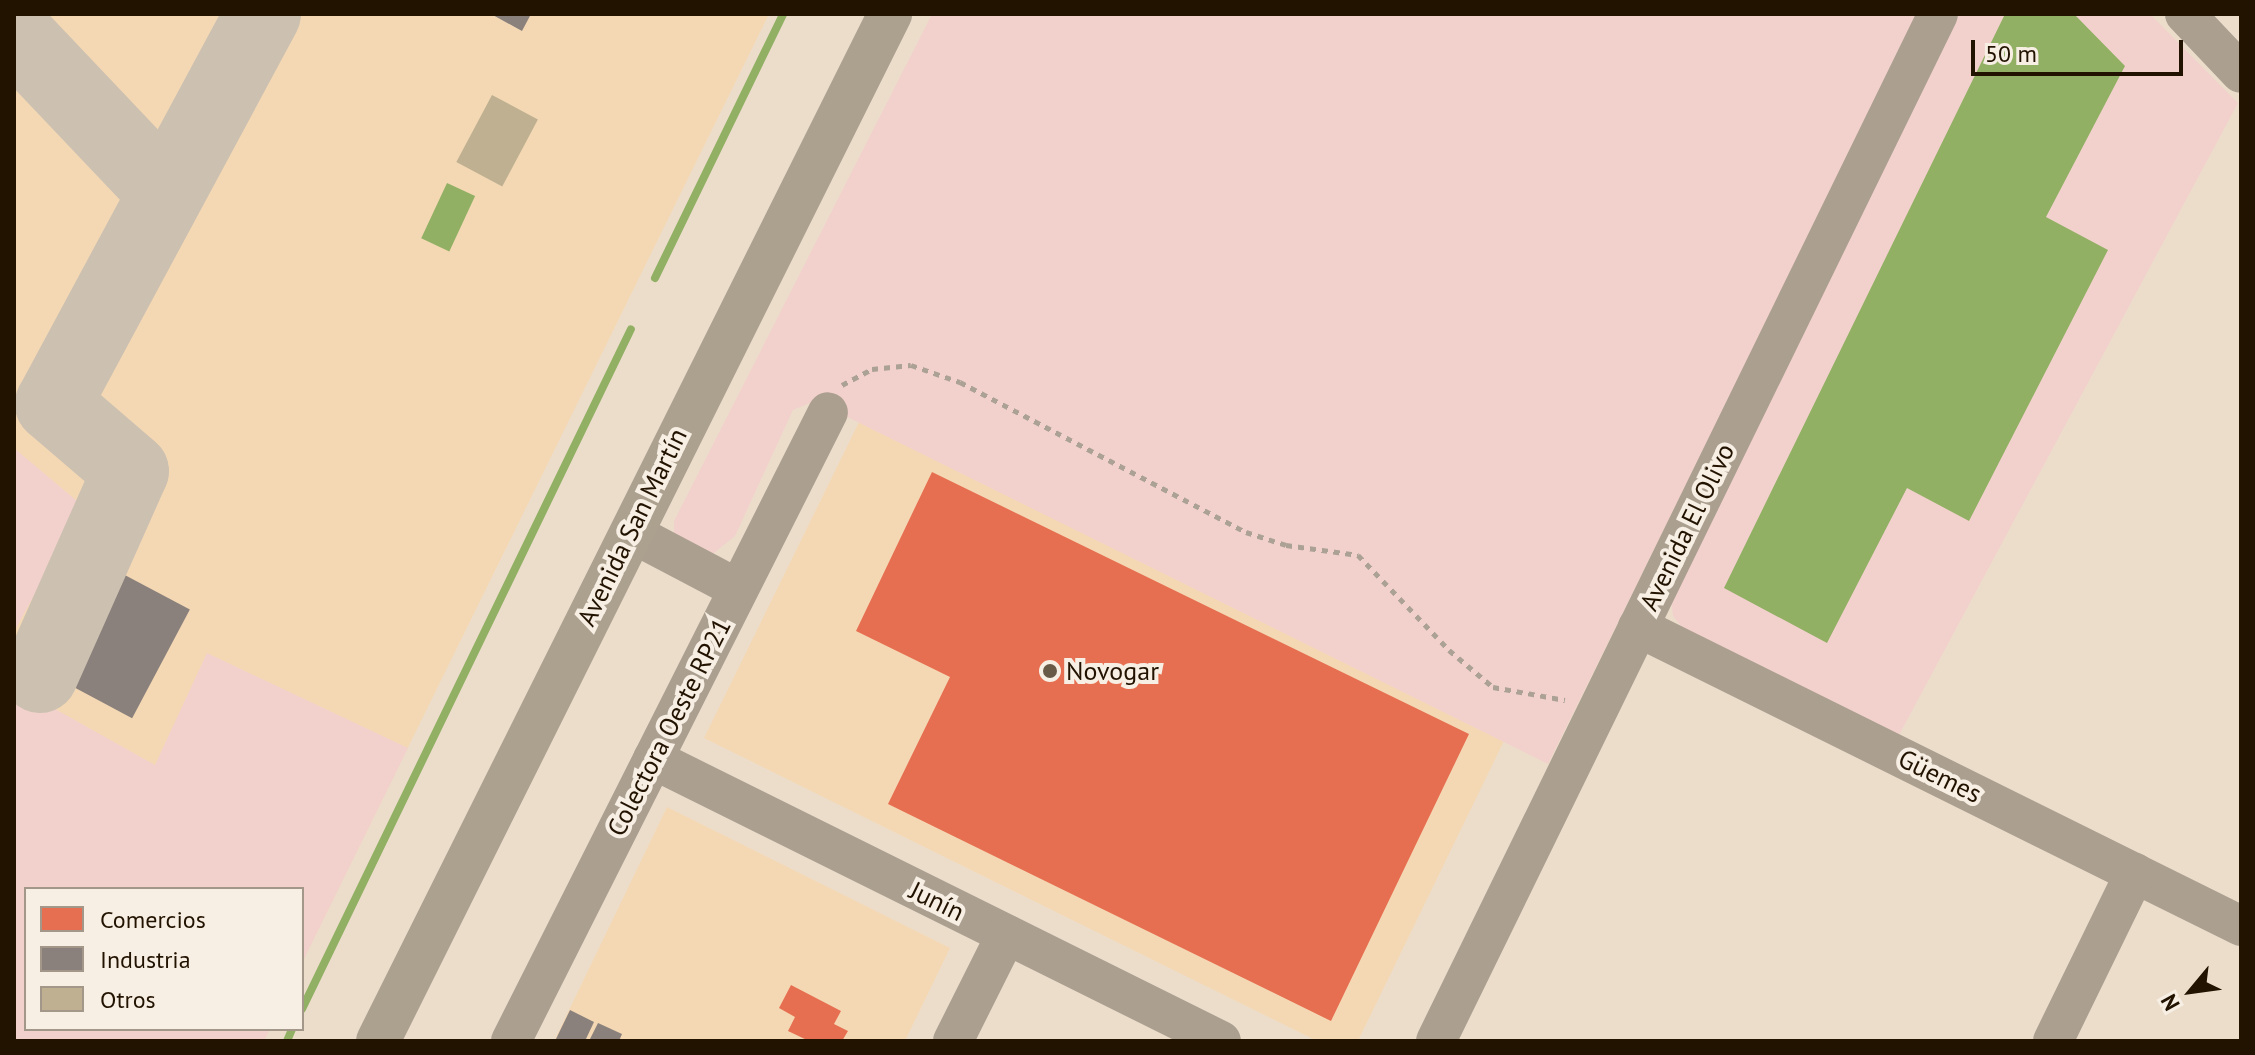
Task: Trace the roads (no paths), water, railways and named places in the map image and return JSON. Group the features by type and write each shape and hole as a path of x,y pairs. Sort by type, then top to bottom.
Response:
{"main road":[{"name":"Avenida San Martín","path":"389,1038 630,532 890,14"}],"street":[{"name":"Avenida El Olivo","path":"1436,1041 1938,14"},
{"path":"2185,14 2241,73"},
{"name":"Colectora Oeste RP21","path":"511,1041 828,412"},
{"path":"630,532 738,589"},
{"name":"Güemes","path":"1638,627 2241,926"},
{"name":"Junín","path":"653,759 1207,1038"},
{"path":"2053,1041 2135,873"},
{"path":"953,1041 1006,935"}],"waterway":[{"path":"655,278 783,14"},
{"path":"304,1005 631,329"},
{"path":"287,1041 291,1031"}],"place":[{"name":"Novogar","path":"1050,671"}]}
